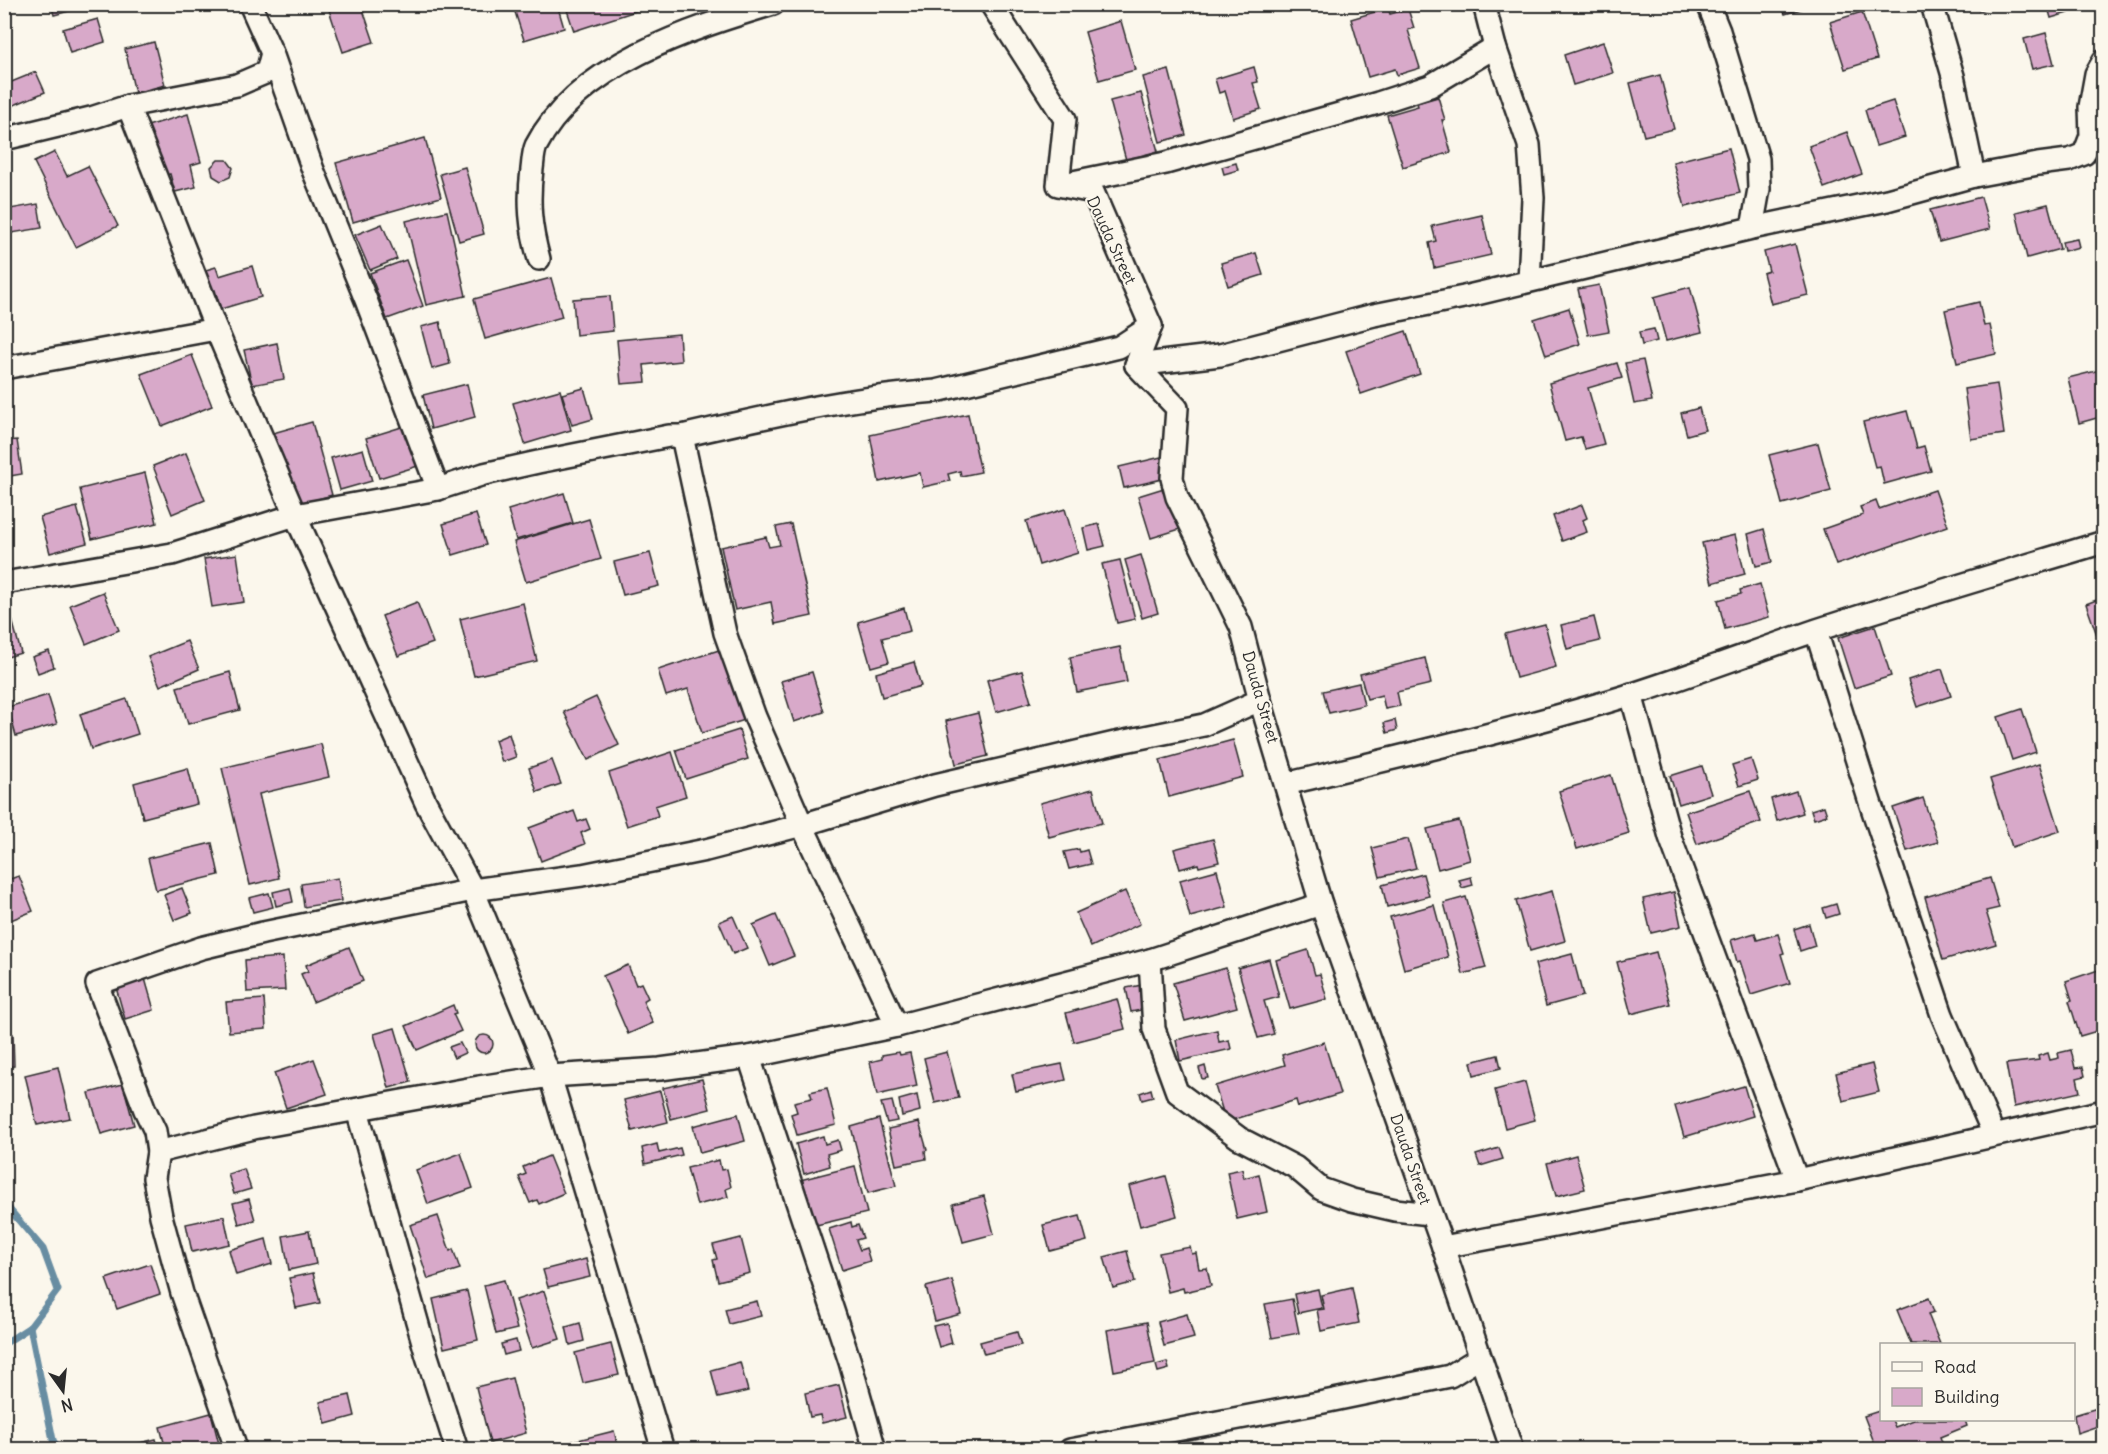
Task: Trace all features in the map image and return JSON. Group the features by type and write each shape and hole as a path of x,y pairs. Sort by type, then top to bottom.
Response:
{"street":[{"path":"250,4 272,54 313,170 438,489"},
{"path":"539,259 531,230 529,192 535,148 554,120 589,83 629,58 695,30 773,4"},
{"path":"991,4 1065,119 1058,185 1166,163 1378,103 1430,86 1495,47"},
{"path":"1484,4 1495,47 1529,145 1533,198 1529,281"},
{"path":"1708,4 1719,31 1758,159 1760,189 1752,228"},
{"path":"1932,4 1953,76 1974,176"},
{"path":"4,139 81,121 128,106 237,85 267,72 272,54"},
{"path":"1151,326 1136,365 1220,356 1374,315 1752,228 1887,200 1974,176 2069,160 2084,154 2091,136 2090,106 2096,74 2103,60"},
{"path":"128,106 216,329 295,516 426,803 473,890 550,1076 663,1449"},
{"name":"Dauda Street","path":"1058,185 1093,192 1151,326"},
{"path":"4,583 172,554 295,516 438,489 484,474 538,462 669,436 682,436 758,418 906,393 936,391 1119,347 1151,326"},
{"path":"4,368 216,329"},
{"name":"Dauda Street","path":"1136,365 1177,408 1172,478 1177,496 1241,627 1260,700 1321,904 1512,1449"},
{"path":"682,436 725,633 755,717 802,825 897,1026"},
{"path":"1286,784 1473,738 1631,694 1940,591 2103,542"},
{"path":"1816,631 1870,802 1942,1015 1994,1135"},
{"path":"1631,694 1670,837 1797,1180"},
{"path":"234,1442 182,1293 161,1216 154,1178 158,1152 155,1131 97,984 201,948 273,931 473,890 582,875 706,850 802,825 935,785 1115,743 1204,725 1260,700"},
{"path":"158,1152 254,1128 337,1112 550,1076 660,1069 749,1057 897,1026 1150,960 1321,904"},
{"path":"1150,960 1154,1029 1177,1092 1239,1138 1294,1167 1321,1189 1352,1200 1395,1210 1430,1214"},
{"path":"749,1057 850,1362 875,1449"},
{"path":"357,1110 426,1353 457,1449"},
{"path":"1443,1247 1797,1180 2103,1111"},
{"path":"1070,1449 1138,1444 1450,1376 1479,1358"}],"building":[{"path":"51,4 71,4 73,10 54,15"},
{"path":"327,4 361,4 374,42 343,52"},
{"path":"541,4 557,4 564,28 524,40 515,12"},
{"path":"565,4 647,4 648,7 574,31"},
{"path":"1781,4 1809,4 1810,6 1785,14"},
{"path":"1977,4 2000,4 1979,11"},
{"path":"2047,4 2098,4 2051,18"},
{"path":"1388,8 1390,14 1408,9 1414,28 1408,30 1420,68 1397,75 1395,69 1368,77 1351,19"},
{"path":"1862,12 1877,59 1845,69 1830,22"},
{"path":"98,19 105,42 70,53 63,29"},
{"path":"1121,21 1135,70 1099,80 1085,32"},
{"path":"2046,33 2054,64 2032,69 2024,39"},
{"path":"154,42 165,85 135,93 125,49"},
{"path":"1603,42 1613,73 1573,85 1564,55"},
{"path":"1254,67 1258,82 1253,83 1261,109 1233,118 1225,91 1219,93 1215,79"},
{"path":"1169,70 1186,135 1160,142 1143,77"},
{"path":"36,72 45,92 7,108 4,102 4,85"},
{"path":"1660,75 1674,129 1644,136 1630,83"},
{"path":"1141,93 1158,151 1126,160 1110,101"},
{"path":"1438,97 1451,152 1403,167 1387,115 1418,106 1417,103"},
{"path":"1893,101 1905,137 1876,146 1865,110"},
{"path":"188,114 201,162 191,165 196,187 175,192 170,174 158,177 144,127"},
{"path":"1847,132 1862,174 1824,188 1809,146"},
{"path":"425,138 441,197 353,222 336,163"},
{"path":"1729,148 1740,193 1685,207 1673,162"},
{"path":"55,152 67,176 88,166 118,226 76,247 34,162"},
{"path":"218,160 227,160 233,168 230,177 221,181 213,176 211,167"},
{"path":"1236,163 1238,170 1224,174 1222,167"},
{"path":"465,167 484,234 459,241 440,174"},
{"path":"1981,197 1990,229 1939,242 1930,210"},
{"path":"38,204 42,228 6,234 4,210"},
{"path":"2048,204 2060,249 2027,258 2016,212"},
{"path":"447,211 466,296 426,305 406,221"},
{"path":"1482,215 1491,255 1434,268 1429,243 1436,241 1432,226"},
{"path":"382,224 397,259 370,270 355,235"},
{"path":"2077,239 2079,247 2064,251 2062,242"},
{"path":"1795,244 1808,295 1771,304 1763,273 1769,271 1764,252"},
{"path":"1256,253 1263,275 1228,286 1221,263"},
{"path":"406,260 423,306 387,319 370,273"},
{"path":"252,266 261,297 221,309 215,290 205,293 199,272 216,267 219,276"},
{"path":"551,278 562,317 485,339 474,299"},
{"path":"1599,285 1609,331 1588,335 1578,289"},
{"path":"1690,287 1702,332 1666,341 1654,297"},
{"path":"610,296 613,331 576,335 573,299"},
{"path":"1979,302 1984,326 1990,325 1996,354 1957,363 1945,310"},
{"path":"1569,308 1580,344 1546,355 1534,319"},
{"path":"440,322 450,364 432,369 421,327"},
{"path":"1654,329 1657,341 1642,345 1639,332"},
{"path":"1406,331 1420,374 1361,394 1346,351"},
{"path":"679,334 681,361 644,365 646,382 621,384 617,340"},
{"path":"277,343 284,379 252,385 244,350"},
{"path":"192,355 212,406 162,426 141,374"},
{"path":"1643,360 1652,401 1634,404 1625,363"},
{"path":"1617,363 1622,378 1588,388 1604,444 1585,449 1581,437 1565,441 1549,383"},
{"path":"2104,369 2104,416 2079,423 2068,378"},
{"path":"467,384 475,417 431,429 423,395"},
{"path":"1997,384 2004,434 1971,439 1964,389"},
{"path":"584,388 593,419 572,425 562,394"},
{"path":"560,390 571,430 525,444 513,403"},
{"path":"1699,408 1705,430 1687,435 1681,413"},
{"path":"1907,411 1917,448 1924,446 1931,471 1884,484 1880,466 1875,467 1863,422"},
{"path":"968,414 981,472 961,476 960,471 948,474 950,481 923,487 920,473 879,482 870,435"},
{"path":"312,422 332,495 293,506 273,433"},
{"path":"405,426 418,466 379,478 366,438"},
{"path":"17,440 22,474 4,477 4,441"},
{"path":"1818,443 1831,491 1782,504 1769,455"},
{"path":"363,449 372,481 340,490 331,458"},
{"path":"186,453 205,500 172,514 153,466"},
{"path":"1174,454 1179,475 1124,488 1119,467"},
{"path":"145,473 157,523 92,539 80,489"},
{"path":"1180,483 1193,525 1151,538 1138,496"},
{"path":"1935,490 1948,526 1836,565 1823,529 1863,515 1860,507 1876,501 1879,509"},
{"path":"564,493 573,523 516,540 508,510"},
{"path":"1582,505 1587,518 1583,520 1587,532 1562,541 1553,516"},
{"path":"77,507 87,543 50,553 40,517"},
{"path":"1065,509 1078,553 1039,565 1026,521"},
{"path":"476,514 486,545 453,555 443,524"},
{"path":"589,519 601,559 526,582 514,542"},
{"path":"791,524 812,616 775,624 771,602 735,610 721,547 766,537 769,547 780,545 776,527"},
{"path":"1099,524 1105,546 1088,550 1083,528"},
{"path":"1764,529 1772,562 1756,566 1748,534"},
{"path":"1735,535 1745,574 1712,583 1702,543"},
{"path":"650,553 659,586 623,595 614,562"},
{"path":"237,554 244,602 212,607 204,559"},
{"path":"1141,555 1158,613 1142,618 1125,560"},
{"path":"1120,560 1135,619 1117,623 1102,564"},
{"path":"1760,584 1769,617 1725,629 1718,600 1741,594 1740,590"},
{"path":"103,592 119,630 86,644 70,605"},
{"path":"2104,597 2104,640 2099,641 2086,604"},
{"path":"417,602 433,643 398,656 382,616"},
{"path":"523,603 537,661 474,676 460,619"},
{"path":"9,608 21,653 4,658 4,609"},
{"path":"904,608 910,631 882,638 889,662 871,667 858,622"},
{"path":"1594,617 1600,641 1567,649 1561,625"},
{"path":"1545,624 1556,667 1516,678 1505,634"},
{"path":"1875,626 1891,676 1854,688 1838,638"},
{"path":"187,641 199,669 160,686 148,657"},
{"path":"1120,647 1127,682 1077,692 1070,657"},
{"path":"722,649 745,720 702,733 688,689 666,696 658,670"},
{"path":"49,651 54,667 38,673 32,657"},
{"path":"1425,658 1431,684 1397,692 1400,706 1385,709 1382,695 1367,699 1360,674"},
{"path":"914,662 921,686 882,697 876,673"},
{"path":"1942,669 1951,696 1917,707 1908,680"},
{"path":"1022,671 1031,702 996,712 987,680"},
{"path":"230,672 240,710 188,724 177,687"},
{"path":"812,672 824,712 794,722 781,681"},
{"path":"1359,683 1364,705 1329,713 1323,691"},
{"path":"48,695 57,724 16,736 8,707"},
{"path":"596,697 619,745 588,760 564,712"},
{"path":"127,699 138,734 91,749 80,714"},
{"path":"2022,709 2036,752 2012,760 1998,717"},
{"path":"978,713 988,756 956,764 946,721"},
{"path":"1395,720 1397,730 1387,733 1384,723"},
{"path":"739,730 748,759 686,779 676,750"},
{"path":"509,734 516,757 502,762 495,740"},
{"path":"1233,740 1243,777 1169,797 1160,760"},
{"path":"321,744 329,777 259,794 279,878 250,885 222,768"},
{"path":"672,752 686,796 655,806 658,816 627,826 609,773"},
{"path":"1751,759 1758,780 1739,786 1732,765"},
{"path":"552,760 561,784 537,792 529,768"},
{"path":"2039,764 2060,831 2012,847 1990,779"},
{"path":"1702,766 1711,794 1679,804 1670,776"},
{"path":"188,768 197,804 143,818 134,783"},
{"path":"1611,775 1629,833 1577,849 1559,791"},
{"path":"1093,789 1102,823 1049,837 1040,803"},
{"path":"1750,791 1761,822 1697,844 1686,812"},
{"path":"1796,791 1803,813 1777,821 1771,799"},
{"path":"1923,798 1938,842 1907,851 1893,808"},
{"path":"1824,806 1827,815 1814,819 1811,810"},
{"path":"574,811 578,822 586,819 590,829 581,833 585,844 541,861 529,828"},
{"path":"1459,821 1470,860 1438,869 1427,829"},
{"path":"1213,839 1219,862 1180,869 1174,849"},
{"path":"1408,839 1416,868 1380,877 1372,848"},
{"path":"212,843 219,875 156,890 148,858"},
{"path":"1079,849 1080,852 1087,850 1091,864 1069,869 1064,852"},
{"path":"1217,870 1227,907 1190,917 1180,880"},
{"path":"1423,874 1429,896 1387,907 1382,885"},
{"path":"19,876 33,911 6,922 4,881"},
{"path":"1471,877 1473,885 1462,888 1459,880"},
{"path":"338,878 341,901 304,907 301,884"},
{"path":"1990,878 1999,908 1986,911 1996,944 1943,960 1925,897"},
{"path":"182,888 192,913 174,920 164,895"},
{"path":"290,888 293,902 276,906 273,892"},
{"path":"1125,891 1140,924 1091,947 1076,913"},
{"path":"1552,891 1565,941 1530,951 1516,901"},
{"path":"1674,892 1681,926 1651,933 1643,899"},
{"path":"269,893 273,907 253,912 249,898"},
{"path":"1466,897 1486,968 1463,974 1444,903"},
{"path":"1836,904 1839,914 1826,918 1823,908"},
{"path":"1434,905 1448,957 1404,969 1390,917"},
{"path":"776,915 794,956 770,966 753,925"},
{"path":"733,916 747,948 733,954 719,922"},
{"path":"1809,924 1815,946 1800,951 1794,929"},
{"path":"1755,933 1757,940 1778,934 1784,953 1781,954 1790,983 1751,995 1740,961 1737,962 1731,940"},
{"path":"349,947 363,981 313,1002 301,974 308,971 306,965"},
{"path":"1308,950 1315,975 1320,974 1327,999 1290,1009 1276,960"},
{"path":"1656,952 1670,1004 1631,1014 1617,962"},
{"path":"1572,954 1583,996 1546,1006 1535,964"},
{"path":"283,957 285,990 247,992 245,960"},
{"path":"1269,959 1279,997 1264,1001 1274,1034 1258,1038 1238,968"},
{"path":"628,965 636,985 641,983 648,998 643,1001 653,1023 628,1034 603,976"},
{"path":"1226,968 1237,1007 1185,1021 1173,983"},
{"path":"2104,968 2104,1029 2080,1036 2069,1001 2072,1000 2066,981"},
{"path":"144,975 154,1010 125,1019 115,984"},
{"path":"1142,985 1146,1009 1131,1012 1126,988"},
{"path":"264,999 266,1029 229,1032 226,1002"},
{"path":"1117,999 1125,1029 1074,1042 1066,1013"},
{"path":"453,1005 456,1013 453,1014 461,1031 417,1050 406,1026"},
{"path":"395,1028 411,1082 389,1088 374,1034"},
{"path":"1217,1030 1219,1042 1229,1040 1231,1049 1180,1061 1176,1040"},
{"path":"4,1034 13,1034 14,1066 4,1067"},
{"path":"484,1035 490,1038 493,1044 490,1050 484,1053 478,1050 475,1044 478,1038"},
{"path":"1324,1042 1340,1094 1298,1107 1296,1100 1226,1122 1215,1086 1285,1065 1282,1055"},
{"path":"460,1043 465,1053 454,1058 449,1047"},
{"path":"2071,1050 2075,1068 2083,1067 2085,1076 2077,1078 2080,1092 2014,1107 2006,1064 2039,1060 2038,1056 2048,1053 2050,1060 2059,1058 2058,1053"},
{"path":"899,1052 900,1055 910,1053 917,1086 877,1095 870,1062 882,1059 882,1055"},
{"path":"947,1052 959,1098 935,1103 924,1058"},
{"path":"1498,1055 1501,1068 1474,1075 1471,1062"},
{"path":"314,1059 327,1094 286,1108 274,1073"},
{"path":"1062,1064 1066,1080 1016,1091 1012,1074"},
{"path":"1872,1064 1879,1092 1843,1101 1836,1073"},
{"path":"1205,1066 1208,1078 1202,1079 1199,1068"},
{"path":"58,1067 70,1118 37,1125 25,1075"},
{"path":"702,1079 710,1109 671,1119 663,1088"},
{"path":"1525,1082 1535,1120 1505,1128 1495,1090"},
{"path":"123,1084 134,1125 101,1134 89,1093"},
{"path":"1744,1086 1753,1116 1684,1137 1675,1106"},
{"path":"827,1088 836,1125 797,1135 791,1114 797,1112 794,1102 812,1098 810,1092"},
{"path":"1151,1089 1153,1097 1142,1100 1140,1093"},
{"path":"660,1091 668,1122 632,1131 624,1100"},
{"path":"917,1095 920,1111 902,1116 899,1100"},
{"path":"892,1101 897,1121 887,1123 881,1103"},
{"path":"738,1114 745,1141 700,1153 693,1126"},
{"path":"879,1119 896,1186 868,1193 851,1127"},
{"path":"919,1122 927,1150 925,1151 926,1159 896,1165 888,1129"},
{"path":"823,1136 825,1144 838,1140 841,1150 827,1154 830,1166 804,1174 796,1144"},
{"path":"657,1144 659,1153 680,1148 682,1155 645,1164 642,1148"},
{"path":"1499,1148 1503,1159 1480,1166 1476,1155"},
{"path":"461,1153 473,1188 428,1204 416,1170"},
{"path":"1576,1155 1585,1189 1556,1196 1547,1163"},
{"path":"549,1156 564,1193 539,1204 537,1200 530,1203 519,1177 526,1174 523,1167"},
{"path":"719,1160 721,1170 727,1169 731,1187 726,1189 728,1197 697,1205 687,1168"},
{"path":"855,1166 867,1213 812,1226 800,1180"},
{"path":"244,1169 251,1189 234,1194 228,1174"},
{"path":"1242,1169 1244,1178 1259,1174 1267,1212 1237,1219 1227,1172"},
{"path":"1166,1176 1177,1216 1140,1226 1129,1186"},
{"path":"984,1196 994,1234 963,1242 953,1204"},
{"path":"249,1199 255,1220 239,1224 233,1203"},
{"path":"224,1216 230,1244 192,1252 186,1224"},
{"path":"438,1216 450,1251 453,1249 460,1269 428,1279 410,1225"},
{"path":"1080,1216 1087,1241 1050,1251 1043,1225"},
{"path":"851,1222 852,1227 858,1225 863,1238 856,1240 860,1250 866,1248 870,1261 842,1270 829,1229"},
{"path":"309,1231 316,1264 289,1270 283,1236"},
{"path":"741,1238 750,1273 718,1281 713,1260 717,1259 713,1245"},
{"path":"266,1239 272,1264 236,1275 229,1250"},
{"path":"1190,1247 1192,1254 1196,1253 1199,1269 1207,1268 1211,1286 1184,1292 1183,1288 1168,1292 1159,1253"},
{"path":"1127,1251 1135,1282 1113,1288 1104,1257"},
{"path":"586,1259 590,1277 548,1287 543,1270"},
{"path":"150,1264 160,1294 117,1309 106,1279"},
{"path":"313,1273 320,1303 296,1308 289,1278"},
{"path":"504,1280 517,1329 496,1334 484,1285"},
{"path":"952,1280 961,1314 935,1321 926,1287"},
{"path":"1352,1288 1359,1323 1321,1331 1317,1310 1324,1309 1321,1295"},
{"path":"1318,1289 1322,1308 1298,1313 1294,1294"},
{"path":"467,1291 478,1340 444,1348 433,1299"},
{"path":"544,1291 560,1339 532,1348 516,1300"},
{"path":"1929,1298 1934,1312 1928,1314 1940,1343 1911,1343 1897,1310"},
{"path":"1292,1299 1299,1333 1272,1338 1265,1304"},
{"path":"757,1301 761,1316 729,1324 725,1309"},
{"path":"1187,1314 1194,1338 1164,1346 1158,1322"},
{"path":"1147,1322 1155,1363 1114,1371 1107,1330"},
{"path":"580,1323 584,1341 570,1345 566,1327"},
{"path":"947,1323 952,1343 939,1347 933,1326"},
{"path":"1017,1332 1021,1345 984,1354 980,1342"},
{"path":"516,1340 519,1351 504,1355 501,1344"},
{"path":"611,1344 619,1375 583,1383 575,1353"},
{"path":"740,1362 748,1391 718,1398 711,1370"},
{"path":"1167,1362 1169,1369 1158,1372 1156,1365"},
{"path":"512,1378 526,1433 490,1443 476,1387"},
{"path":"839,1385 847,1417 822,1423 820,1415 810,1417 805,1393"},
{"path":"350,1395 355,1416 326,1424 320,1402"},
{"path":"2104,1406 2104,1424 2077,1433 2075,1415"},
{"path":"1880,1411 1880,1421 1892,1421 1895,1427 1911,1421 1965,1421 1967,1426 1940,1437 1945,1450 1877,1450 1864,1416"},
{"path":"211,1413 219,1444 200,1450 166,1450 160,1427"},
{"path":"614,1431 619,1450 567,1450 566,1443"},
{"path":"156,1439 159,1450 137,1450 136,1444"}],"waterway":[{"path":"4,1203 43,1249 58,1290 30,1327 4,1344"},
{"path":"30,1327 53,1440 58,1450"}]}
